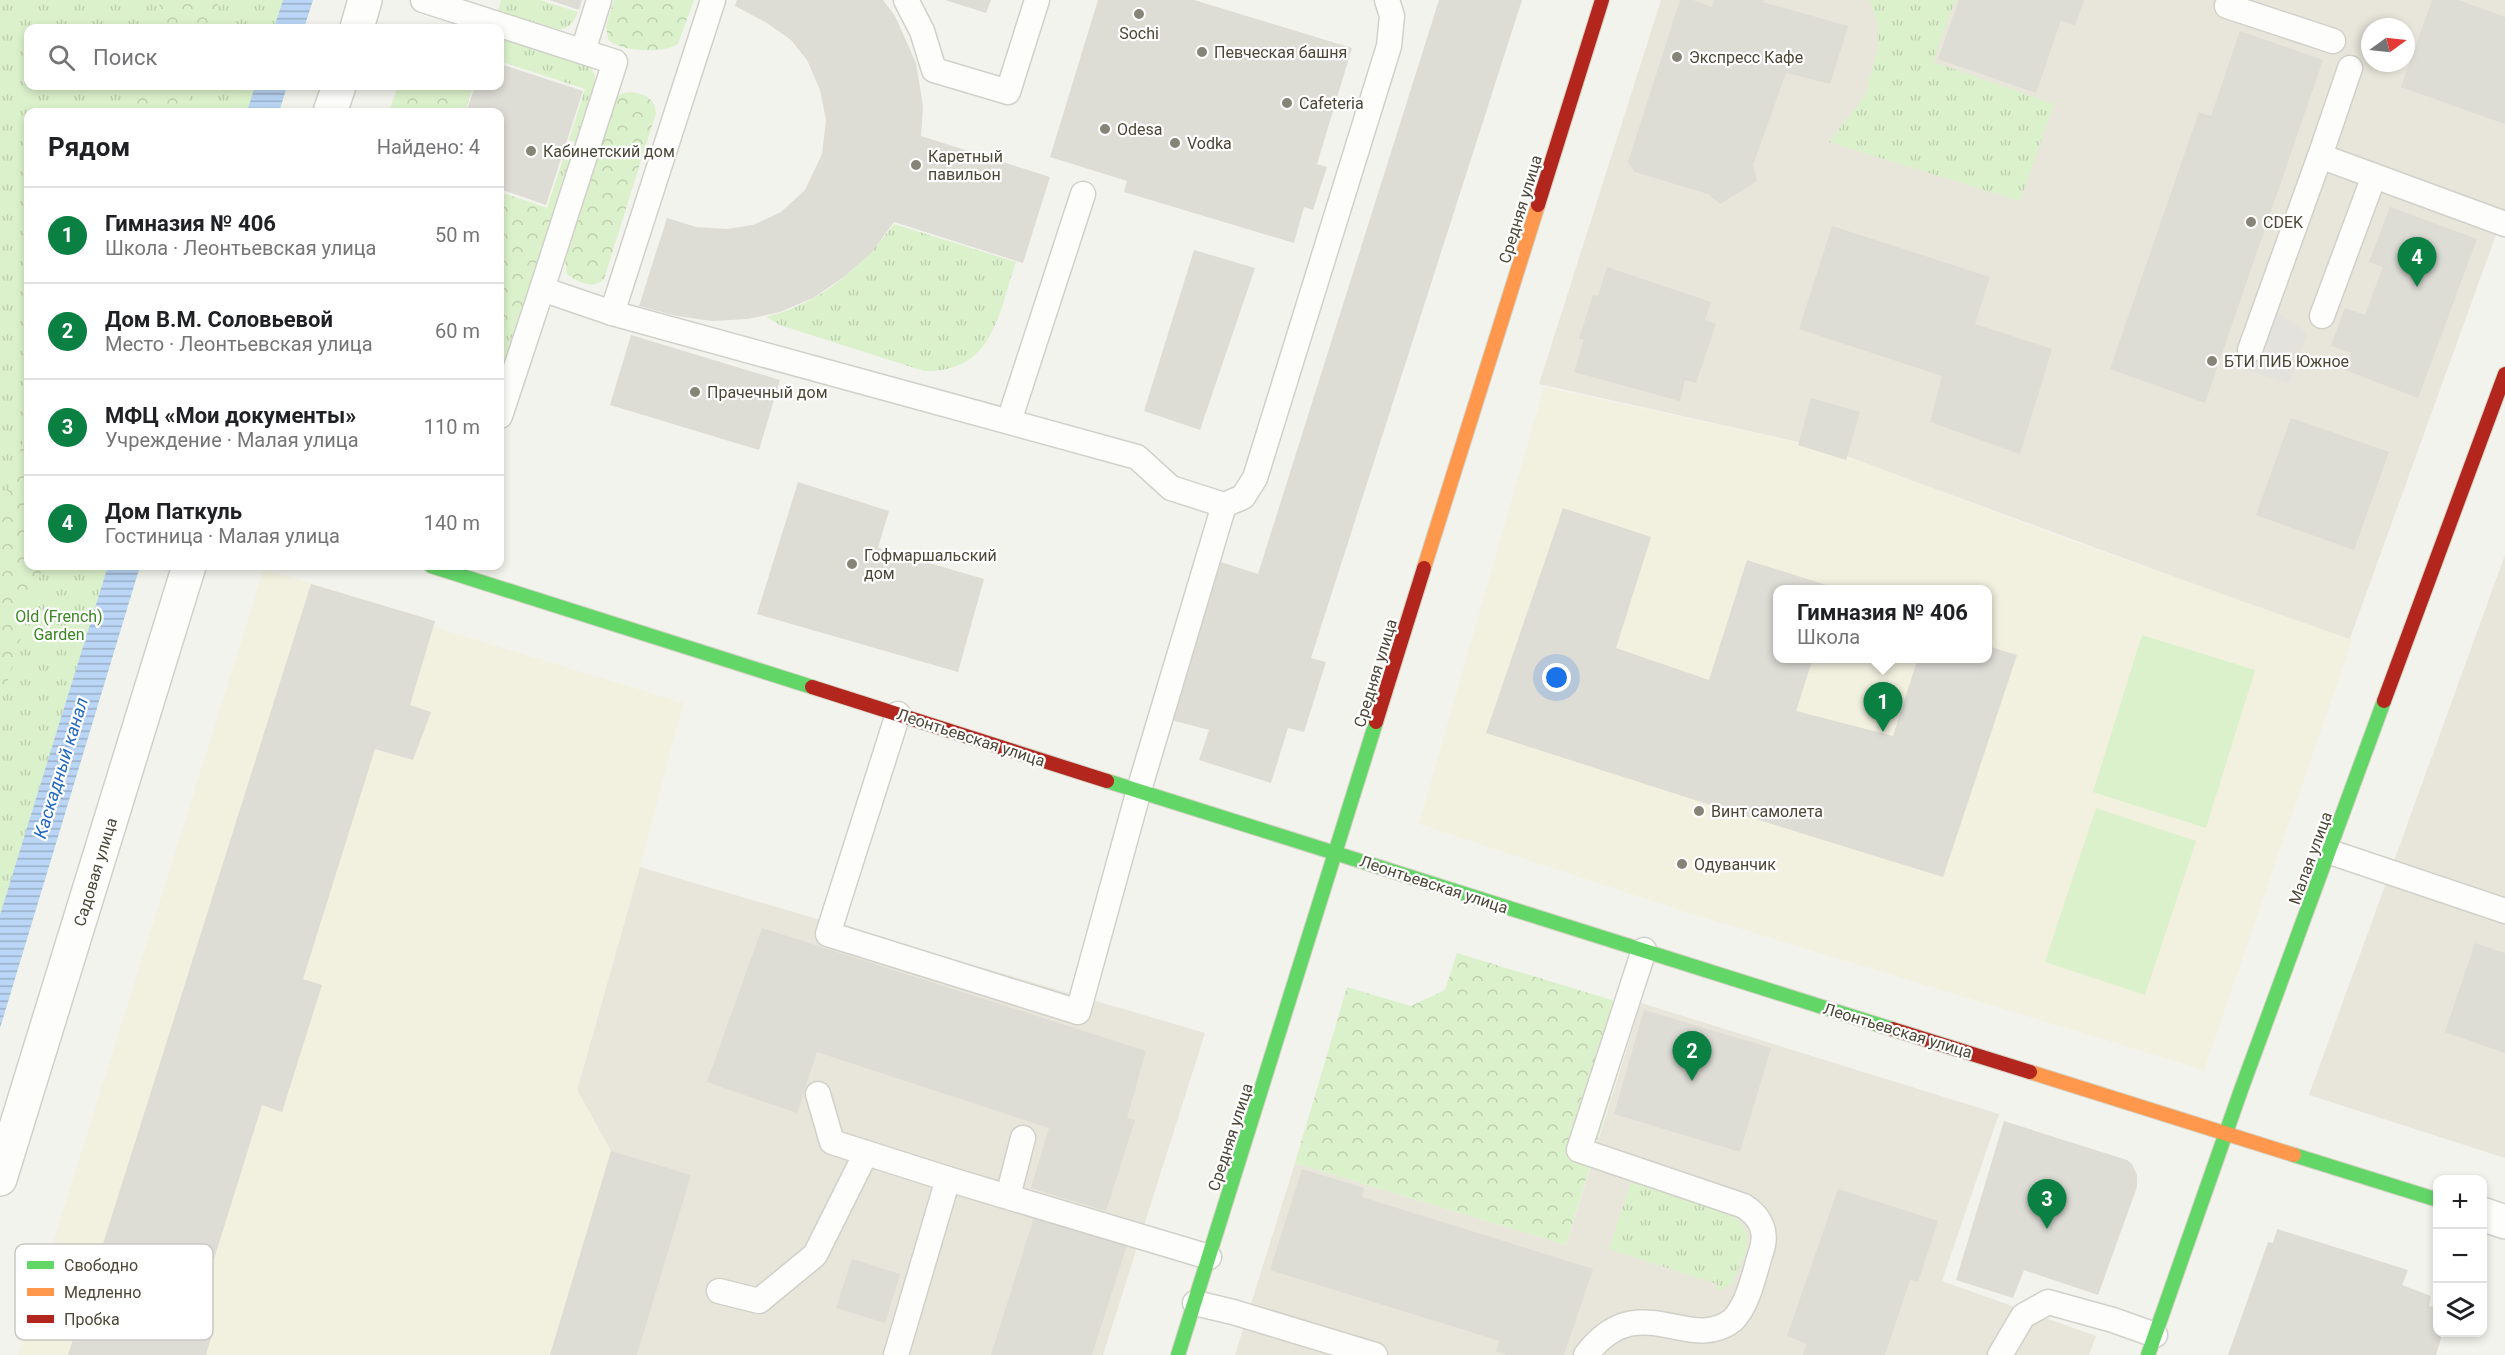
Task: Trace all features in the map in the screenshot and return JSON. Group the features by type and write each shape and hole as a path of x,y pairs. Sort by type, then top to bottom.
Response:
{"street":[{"path":"358,24 365,0"},
{"name":"Средняя улица","path":"1178,1355 1602,0"},
{"path":"331,108 338,90"},
{"name":"Малая улица","path":"2151,1345 2226,1133 2505,374"},
{"name":"Садовая улица","path":"0,1179 188,570"},
{"name":"Леонтьевская улица","path":"450,570 1336,853 2433,1198"},
{"path":"2487,1217 2505,1222"}],"lane":[{"path":"423,0 498,24"},
{"path":"583,51 599,0"},
{"path":"612,313 713,0"},
{"path":"906,0 922,31 934,70 1008,92 1037,0"},
{"path":"542,289 612,313 1137,457 1172,489 1224,505 1243,496 1255,478 1389,46 1392,16 1388,0"},
{"path":"2227,6 2333,40"},
{"path":"504,26 615,62 504,404"},
{"path":"2250,350 2350,68"},
{"path":"2320,156 2505,224"},
{"path":"2322,315 2374,176"},
{"path":"1009,421 1083,194"},
{"path":"898,714 828,934 1078,1012 1139,790 1224,505"},
{"path":"2330,852 2505,911"},
{"path":"1586,1355 1616,1328 1650,1325 1689,1338 1712,1336 1733,1320 1744,1302 1763,1247 1764,1230 1757,1215 1744,1206 1579,1150 1644,950"},
{"path":"818,1094 832,1142 1209,1257"},
{"path":"1008,1196 1023,1138"},
{"path":"719,1291 759,1301 815,1255 866,1153"},
{"path":"897,1355 948,1179"},
{"path":"2000,1355 2023,1316 2048,1302 2113,1320 2151,1345"},
{"path":"1195,1303 1233,1312 1374,1355"}],"shaded area":[{"path":"1661,0 2505,0 2505,210 2349,641 1821,447 1539,384"},
{"path":"2272,309 2307,333 2290,383 2244,370"},
{"path":"1544,387 1829,449 2053,534 2352,640 2204,1070 1689,913 1419,824"},
{"path":"2505,555 2505,1158 2309,1095"},
{"path":"264,570 435,621 434,627 683,703 640,867 577,1090 611,1151 637,1355 18,1355 23,1340 213,1340 213,1244 53,1244"},
{"path":"640,867 1205,1033 1103,1355 637,1355 611,1151 577,1090"},
{"path":"1641,1003 1999,1114 1942,1281 2096,1336 2089,1355 1235,1355 1295,1163 1566,1245"}],"green space":[{"name":"Old (French) Garden","path":"0,0 313,0 305,24 24,24 24,90 286,90 280,108 24,108 24,570 139,570 0,1028"},
{"path":"161,0 219,0 212,24 153,24"},
{"path":"501,0 540,0 578,12 566,28 549,28 498,11"},
{"path":"614,0 694,0 678,44 662,49 642,50 621,47 608,39 606,25"},
{"path":"1870,0 1955,0 1933,62 2054,104 2020,201 1829,142 1865,96 1879,45 1878,24"},
{"path":"504,37 586,65 593,72 596,86 578,143 569,140 585,89 504,62"},
{"path":"134,90 192,90 185,108 127,108"},
{"path":"397,90 472,90 466,108 390,108"},
{"path":"632,92 648,98 654,104 656,113 604,279 595,284 586,284 567,274 565,259 615,98 623,93"},
{"path":"563,159 572,161 556,211 547,208"},
{"path":"504,193 556,211 519,316 504,325"},
{"path":"894,224 1016,262 1004,302 989,337 979,351 965,362 947,369 924,371 780,325 766,317 805,303 838,282 867,256"},
{"path":"519,316 504,362 504,325"},
{"path":"24,438 24,570 42,570 0,705 0,516"},
{"path":"2142,635 2255,670 2206,828 2093,792"},
{"path":"2096,808 2196,841 2145,995 2045,962"},
{"path":"1457,953 1638,1008 1566,1245 1295,1163 1347,987 1411,1006 1445,990"},
{"path":"1632,1178 1732,1214 1740,1222 1745,1231 1747,1247 1732,1284 1719,1291 1717,1284 1609,1249"}],"water":[{"path":"283,0 313,0 305,24 275,24"},
{"path":"254,90 286,90 280,108 248,108"},
{"name":"Каскадный канал","path":"107,570 139,570 0,1028 0,915"}],"building":[{"path":"549,0 582,0 579,10"},
{"name":"Каретный павильон","path":"737,0 883,0 895,16 916,63 923,106 921,136 1050,177 1023,263 894,222 871,253 844,277 813,298 780,312 748,319 712,321 677,316 639,306 667,218 696,227 727,229 753,225 781,212 805,190 822,154 826,120 820,90 807,60 791,40 767,23 735,6"},
{"path":"945,0 991,0 986,13"},
{"path":"1098,0 1194,0 1352,48 1317,164 1327,167 1313,210 1304,207 1294,243 1124,192 1127,181 1050,157"},
{"path":"1439,0 1522,0 1311,658 1326,662 1304,732 1288,728 1271,783 1199,760 1209,730 1171,720 1221,562 1258,574"},
{"path":"1680,0 1693,0 1712,7 1714,0 1764,0 1763,2 1848,26 1830,84 1786,73 1753,165 1757,181 1720,204 1708,194 1635,172 1628,162"},
{"path":"1959,0 2084,0 2075,26 2061,20 2036,93 1938,59"},
{"path":"2432,0 2458,0 2505,17 2505,124 2401,87 2406,72 2415,72 2415,48"},
{"path":"2240,31 2323,60 2205,403 2110,369 2199,112 2211,116"},
{"name":"Кабинетский дом","path":"504,65 583,91 546,205 504,190 504,108 467,108 474,90 504,90"},
{"path":"2390,207 2477,239 2418,398 2345,370 2351,353 2331,346 2345,308 2365,315 2383,267 2369,262"},
{"path":"1832,226 1990,277 1975,324 2052,349 2020,454 1930,422 1942,376 1799,329"},
{"path":"1194,250 1255,268 1200,430 1144,411"},
{"path":"1607,267 1711,302 1705,320 1716,324 1696,383 1685,380 1680,401 1574,372 1584,340 1579,339 1593,295 1598,296"},
{"name":"Прачечный дом","path":"631,335 780,380 759,450 610,405"},
{"path":"1811,398 1860,412 1846,460 1798,445"},
{"path":"2291,418 2389,452 2354,550 2256,515"},
{"name":"Гофмаршальский дом","path":"798,482 889,511 878,548 984,579 958,672 757,614"},
{"path":"1563,508 1651,537 1616,648 1709,680 1747,560 1826,585 1773,585 1773,663 1811,663 1796,711 1893,736 1916,663 1992,663 1992,647 2017,655 1943,877 1486,733"},
{"path":"311,584 435,621 410,705 431,712 413,760 375,749 303,979 322,985 282,1112 262,1105 213,1262 213,1244 103,1244"},
{"path":"762,928 1146,1051 1127,1118 1135,1120 1106,1211 1031,1188 1049,1128 817,1052 797,1113 707,1082"},
{"path":"2475,943 2505,953 2505,1053 2445,1032"},
{"path":"1644,1010 1771,1048 1740,1152 1614,1114"},
{"path":"2004,1121 2127,1160 2132,1164 2137,1175 2137,1187 2098,1295 2024,1270 2013,1298 1956,1280"},
{"path":"611,1151 691,1175 637,1355 550,1355"},
{"path":"1302,1169 1364,1188 1362,1197 1593,1269 1564,1355 1507,1355 1496,1351 1500,1341 1270,1270"},
{"path":"1838,1189 1938,1221 1918,1282 1910,1280 1885,1355 1803,1355 1807,1344 1787,1336"},
{"path":"1034,1217 1127,1245 1092,1355 991,1355"},
{"path":"2277,1229 2408,1270 2402,1285 2431,1296 2429,1306 2433,1307 2433,1337 2441,1337 2436,1355 2228,1355 2268,1242 2273,1243"},
{"path":"852,1259 900,1274 885,1323 836,1308"},
{"path":"73,1340 210,1340 206,1355 68,1355"}],"traffic: fast":[{"path":"444,570 812,687"},
{"path":"2148,1355 2241,1090 2384,701"},
{"path":"1178,1355 1376,722"},
{"path":"1107,781 1892,1029"},
{"path":"2294,1155 2433,1198"}],"traffic: slow":[{"path":"1424,568 1538,205"},
{"path":"2030,1072 2294,1155"}],"traffic: jam":[{"path":"1538,205 1602,0"},
{"path":"2384,701 2505,374"},
{"path":"1376,722 1424,568"},
{"path":"812,687 1107,781"},
{"path":"1892,1029 2030,1072"}],"place":[{"name":"Sochi","path":"1139,14"},
{"name":"Певческая башня","path":"1202,52"},
{"name":"Экспресс Кафе","path":"1677,57"},
{"name":"Cafeteria","path":"1287,103"},
{"name":"Odesa","path":"1105,129"},
{"name":"Vodka","path":"1175,143"},
{"name":"Кабинетский дом","path":"531,151"},
{"name":"Каретный павильон","path":"916,165"},
{"name":"CDEK","path":"2251,222"},
{"name":"Дом Паткуль","path":"2417,287"},
{"name":"БТИ ПИБ Южное","path":"2212,361"},
{"name":"Прачечный дом","path":"695,392"},
{"name":"Гофмаршальский дом","path":"852,564"},
{"name":"Гимназия № 406","path":"1883,732"},
{"name":"Винт самолета","path":"1699,811"},
{"name":"Одуванчик","path":"1682,864"},
{"name":"Дом В.М. Соловьевой","path":"1692,1081"},
{"name":"МФЦ «Мои документы»","path":"2047,1229"}]}
